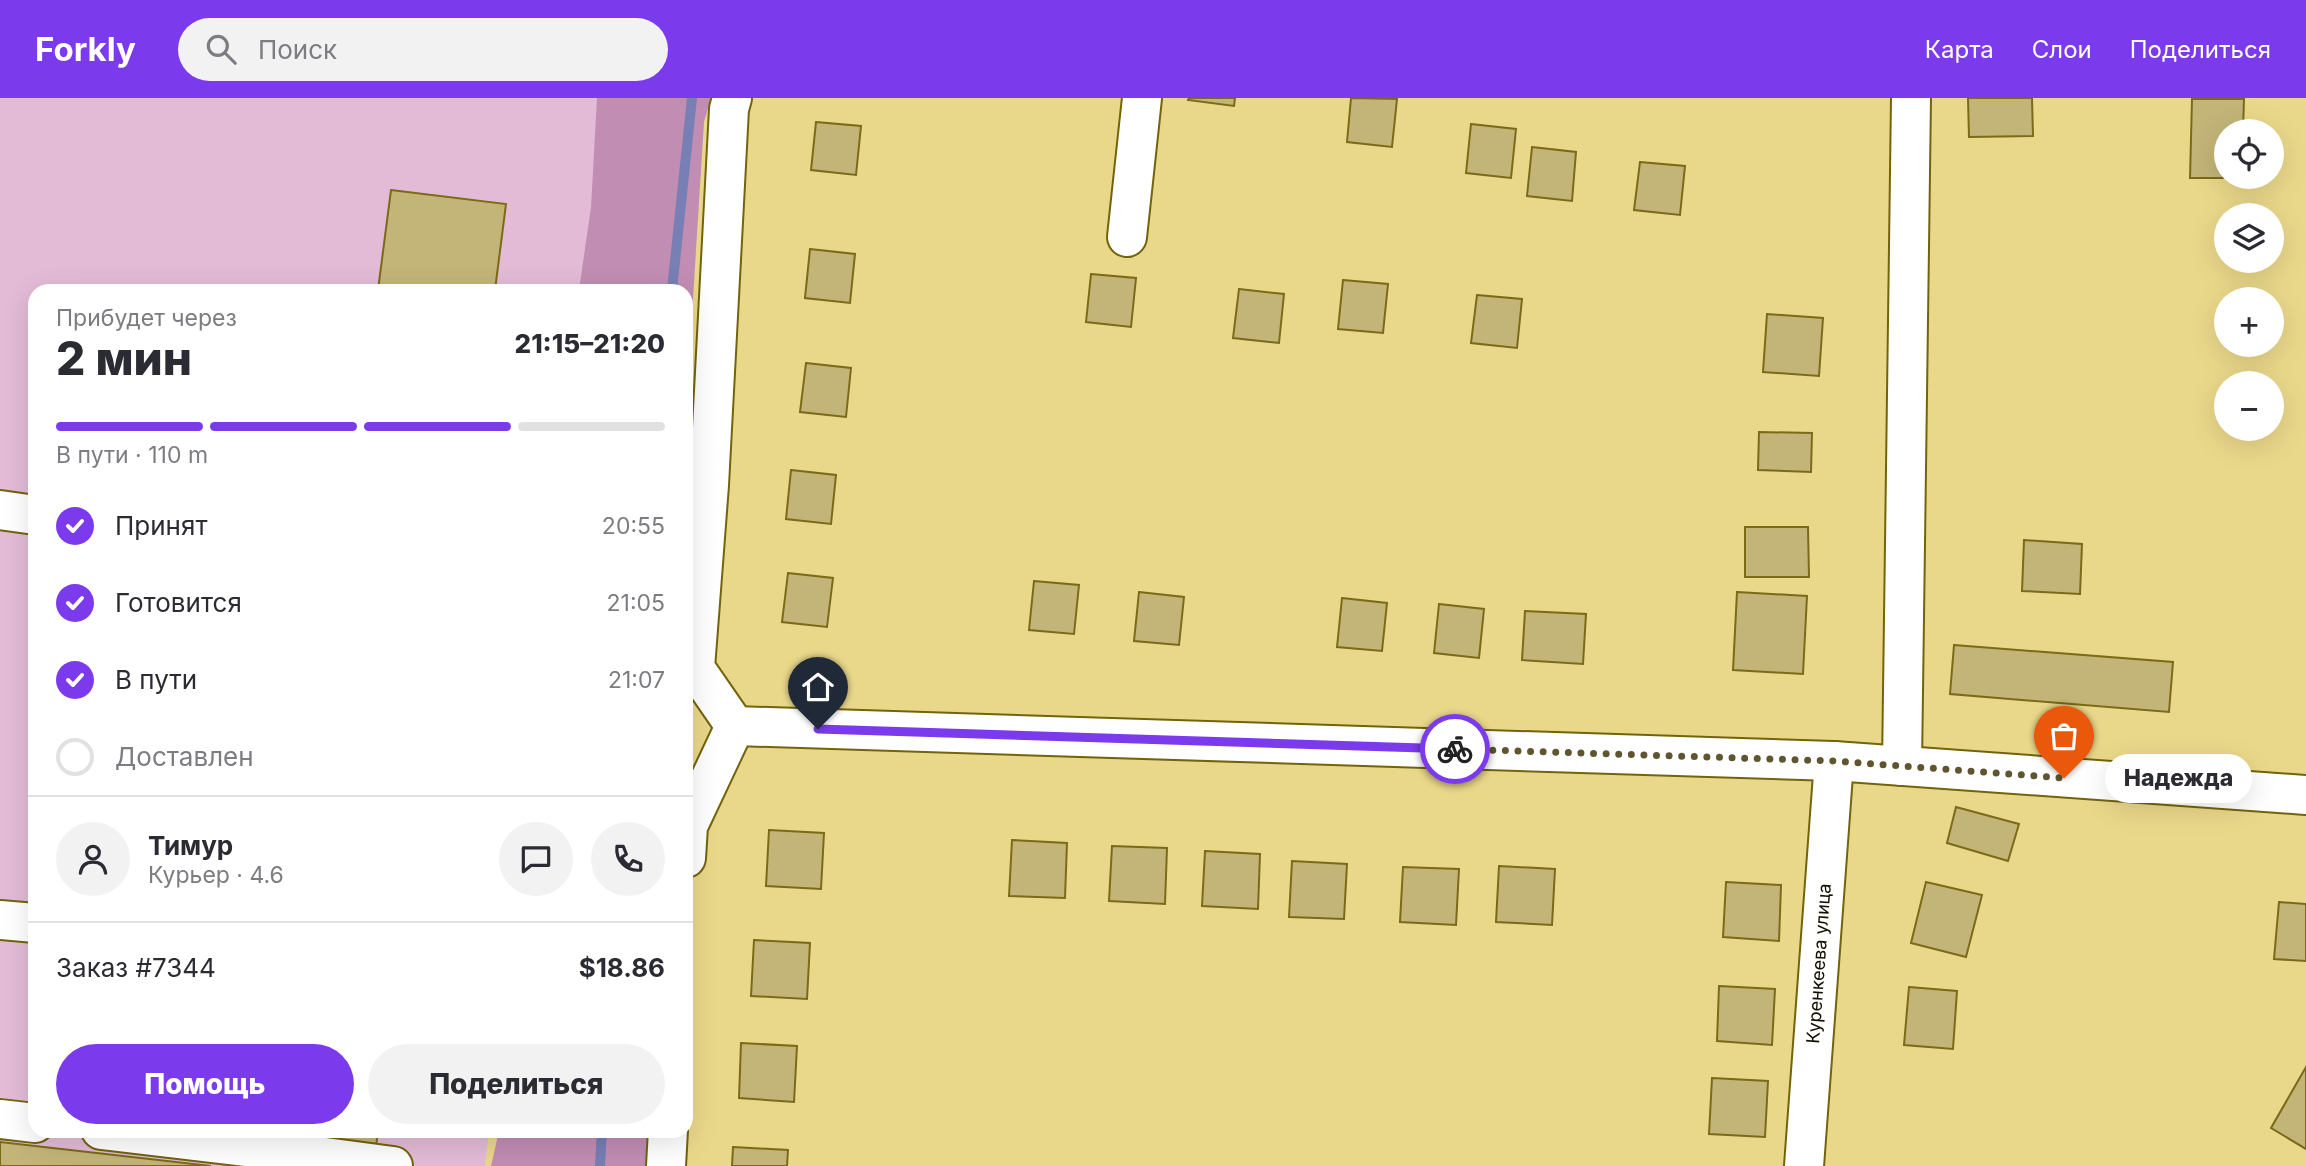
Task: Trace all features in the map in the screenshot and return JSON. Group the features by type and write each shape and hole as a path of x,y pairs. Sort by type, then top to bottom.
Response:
{"street":[{"path":"693,645 710,471 729,109 732,98"},
{"path":"1127,237 1142,98"},
{"path":"1902,766 1910,98"},
{"path":"0,510 28,514"},
{"path":"693,668 735,726"},
{"path":"735,726 1834,761 2306,795"},
{"path":"693,815 735,726"},
{"name":"Куренкеева улица","path":"1804,1166 1834,761"},
{"path":"0,919 28,922"},
{"path":"0,1119 28,1122"},
{"path":"232,1138 281,1141 393,1166"},
{"path":"666,1166 668,1138"}],"shaded area":[{"path":"0,98 613,98 591,284 28,284 28,1138 488,1138 485,1166 0,1166"},
{"path":"597,98 711,98 704,122 693,299 693,284 580,284 591,207"},
{"path":"497,1138 651,1138 647,1166 491,1166"}],"building":[{"path":"1235,98 1234,106 1188,100"},
{"path":"1351,98 1397,99 1392,147 1347,142"},
{"path":"1968,98 2032,98 2033,136 1969,137"},
{"path":"2192,99 2244,99 2243,119 2214,119 2214,178 2190,178"},
{"path":"816,122 861,126 856,175 811,170"},
{"path":"1471,124 1516,129 1511,178 1466,173"},
{"path":"1532,147 1576,152 1572,201 1527,196"},
{"path":"1640,162 1685,166 1680,215 1634,210"},
{"path":"391,190 506,204 496,284 379,284"},
{"path":"810,249 855,254 850,303 805,298"},
{"path":"1091,274 1136,278 1131,327 1086,322"},
{"path":"1343,280 1388,284 1383,333 1338,329"},
{"path":"1239,289 1284,294 1279,343 1233,338"},
{"path":"1477,295 1522,299 1517,348 1471,343"},
{"path":"1767,314 1823,318 1819,376 1763,372"},
{"path":"806,363 851,368 846,417 800,412"},
{"path":"1759,432 1812,433 1811,472 1758,470"},
{"path":"791,470 836,475 831,524 786,519"},
{"path":"1745,527 1808,527 1809,577 1745,577"},
{"path":"2024,540 2082,544 2080,594 2022,591"},
{"path":"788,573 833,578 827,627 782,622"},
{"path":"1034,581 1079,585 1074,634 1029,630"},
{"path":"1139,592 1184,597 1179,645 1134,641"},
{"path":"1737,592 1807,596 1803,674 1733,670"},
{"path":"1342,598 1387,603 1382,651 1337,647"},
{"path":"1439,604 1484,609 1479,658 1434,653"},
{"path":"1525,611 1586,614 1583,664 1522,660"},
{"path":"1954,645 2173,662 2169,712 1950,694"},
{"path":"1956,807 2019,824 2008,861 1947,843"},
{"path":"769,830 824,833 821,889 766,886"},
{"path":"1012,840 1067,843 1065,898 1009,896"},
{"path":"1112,846 1167,848 1165,904 1109,901"},
{"path":"1205,851 1260,854 1258,909 1202,906"},
{"path":"1292,861 1347,864 1344,919 1289,917"},
{"path":"1499,866 1555,869 1552,925 1496,922"},
{"path":"1403,867 1459,869 1456,925 1400,922"},
{"path":"1726,882 1781,885 1779,941 1723,937"},
{"path":"1926,882 1982,895 1966,957 1911,943"},
{"path":"2279,902 2306,904 2306,961 2274,959"},
{"path":"754,940 810,943 807,999 751,996"},
{"path":"1719,986 1775,989 1772,1045 1717,1041"},
{"path":"1909,987 1957,991 1953,1049 1904,1045"},
{"path":"741,1043 797,1046 794,1102 739,1098"},
{"path":"2306,1067 2306,1149 2271,1128"},
{"path":"1712,1078 1768,1081 1765,1137 1709,1134"},
{"path":"307,1138 377,1138 376,1147"},
{"path":"0,1142 211,1166 0,1166"},
{"path":"733,1147 788,1150 787,1166 732,1166"}],"waterway":[{"path":"673,284 692,98"},
{"path":"600,1166 602,1138"}],"way so far":[{"path":"1455,749 1834,761 2064,778"}],"place":[{"name":"Надежда","path":"2064,778"}],"route":[{"path":"818,729 1455,749"}]}
